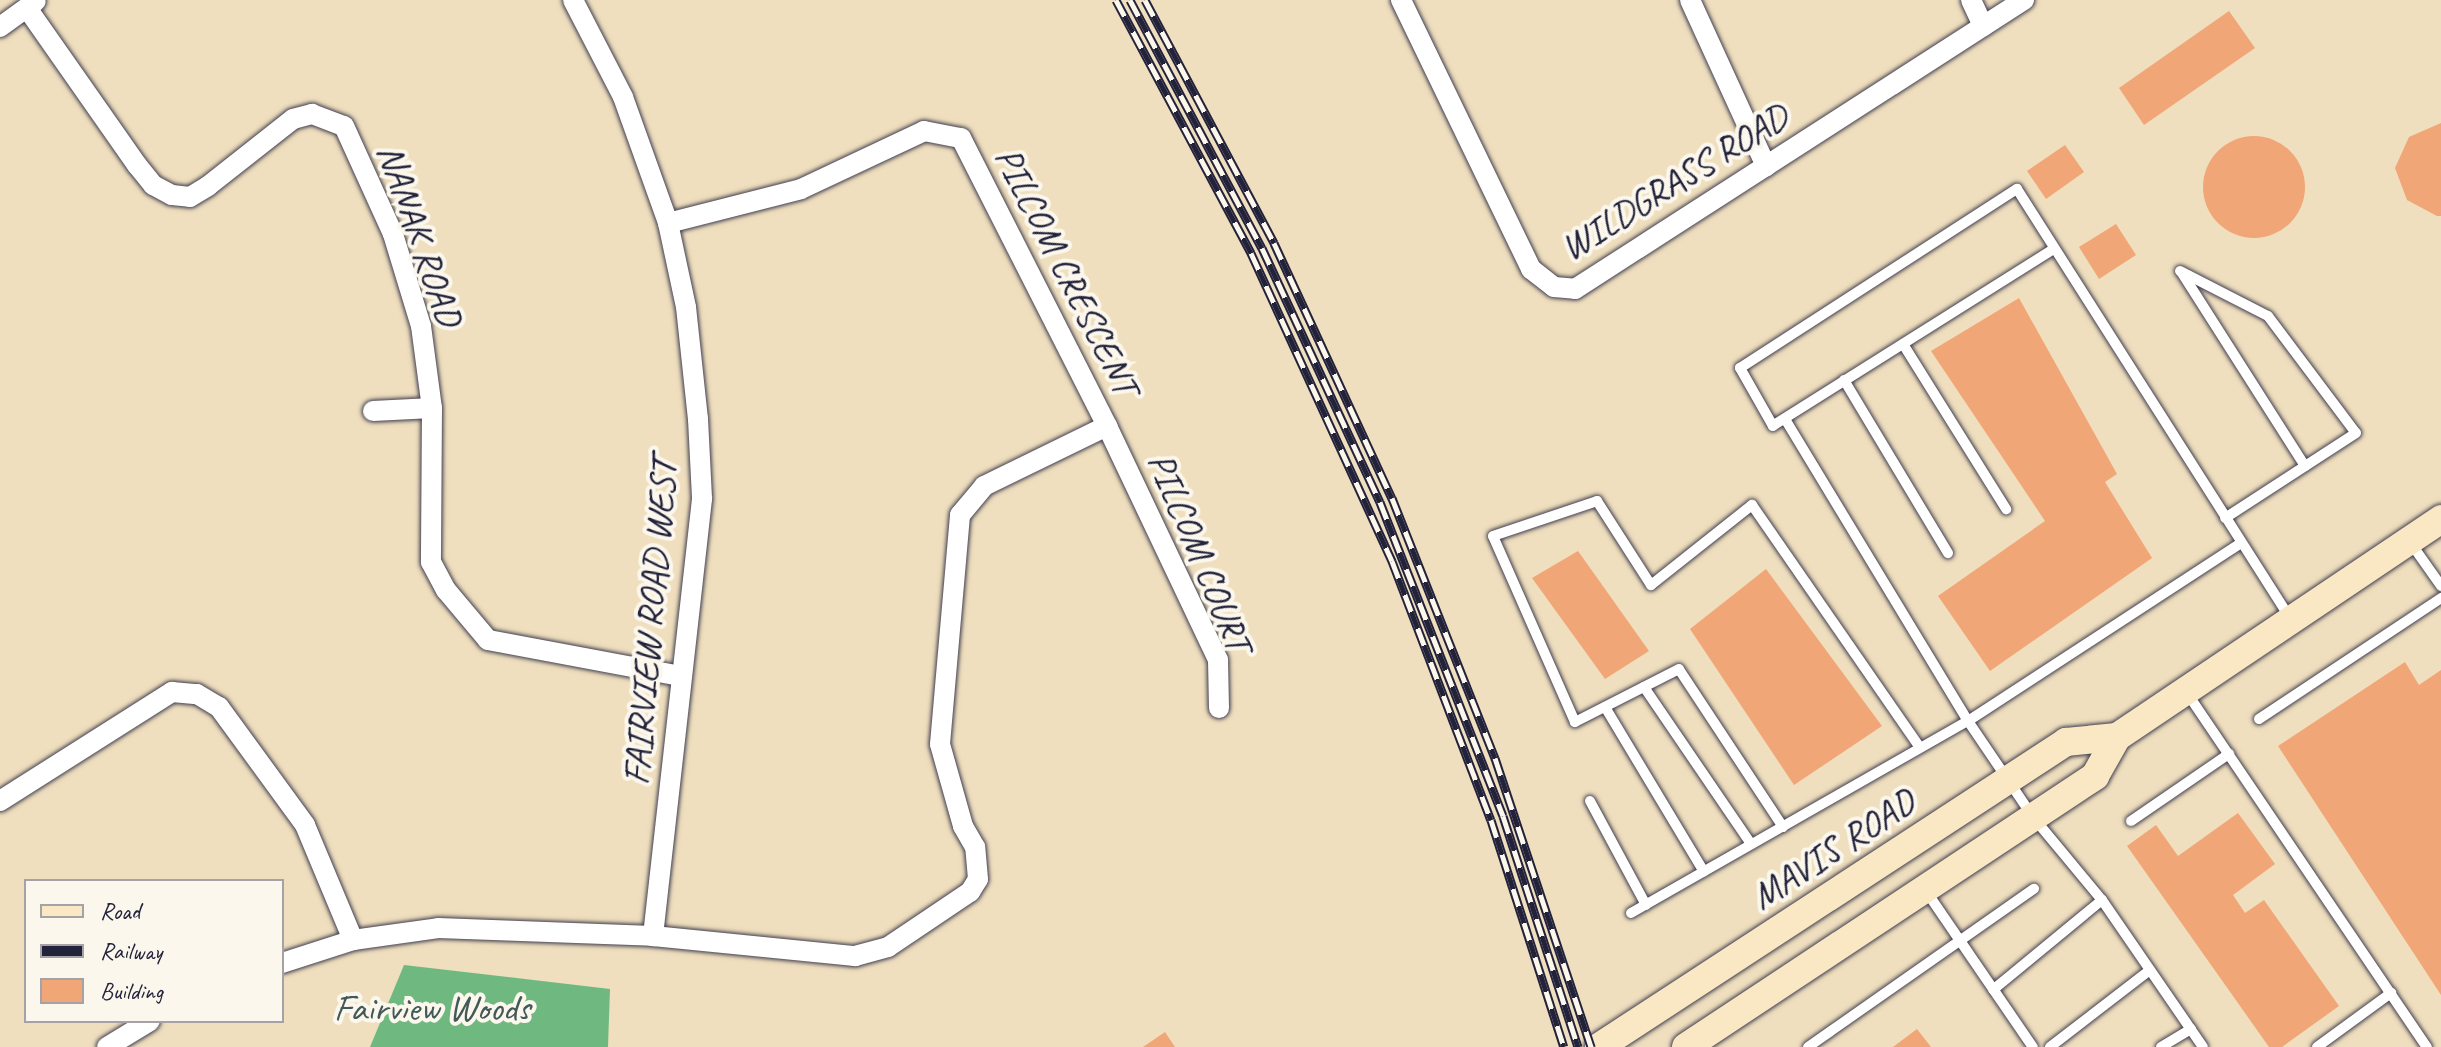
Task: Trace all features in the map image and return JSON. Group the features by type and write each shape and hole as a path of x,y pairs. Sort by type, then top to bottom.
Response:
{"main road":[{"name":"MAVIS ROAD","path":"1686,1047 2095,776 2117,737 2441,519"},
{"name":"MAVIS ROAD","path":"1599,1047 2066,742 2117,737"}],"street":[{"name":"WILDGRASS ROAD","path":"1401,0 1527,262 1554,287 1585,285 2024,0"},
{"path":"1690,0 1766,166"},
{"path":"1971,0 1983,26"},
{"name":"FAIRVIEW ROAD WEST","path":"577,1 623,97 668,223 686,307 702,499 653,936"},
{"path":"0,27 32,4"},
{"name":"NANAK ROAD","path":"32,4 137,165 172,195 190,197 208,186 293,119 312,114 344,126 393,234 421,326 432,408 431,562 473,627 488,640 681,676"},
{"name":"PILCOM CRESCENT","path":"284,962 353,940 438,928 653,936 855,956 888,947 970,892 980,866 963,826 940,744 960,515 984,486 1107,426 966,145 951,132 907,136 801,189 668,223"},
{"path":"373,411 432,408"},
{"name":"PILCOM COURT","path":"1107,426 1218,660 1219,708"},
{"path":"0,801 172,692 197,694 219,707 305,825 353,940"},
{"path":"111,1046 147,1023"}],"lane":[{"path":"2052,250 1773,426 1740,368 2017,189 2052,250 2290,618"},
{"path":"2225,518 2356,433 2268,316 2180,271 2305,466"},
{"path":"1903,344 2006,509"},
{"path":"1844,380 1948,553"},
{"path":"1785,419 2007,780 2033,817 2102,900 2203,1047"},
{"path":"1783,827 1679,669 1575,722 1493,536 1597,501 1651,585 1752,505 1920,748"},
{"path":"2409,540 2441,586"},
{"path":"1631,913 1968,721 2241,543"},
{"path":"2259,719 2441,598"},
{"path":"1644,687 1751,844"},
{"path":"2186,691 2427,1047"},
{"path":"1605,707 1704,872"},
{"path":"2131,821 2229,754"},
{"path":"1590,801 1646,905"},
{"path":"1808,1047 1957,939 2034,889"},
{"path":"1924,890 2033,1047"},
{"path":"1993,990 2102,900"},
{"path":"2050,1047 2150,970"},
{"path":"2317,1047 2391,993"},
{"path":"2161,1047 2191,1029"}],"green space":[{"name":"Fairview Woods","path":"404,965 610,989 608,1047 370,1047"}],"building":[{"path":"2229,11 2255,48 2144,125 2119,88"},
{"path":"2441,123 2441,216 2437,216 2407,200 2395,168 2409,137"},
{"path":"2254,136 2274,139 2297,158 2302,167 2305,187 2302,207 2283,230 2274,235 2254,238 2234,235 2211,216 2206,207 2203,187 2206,167 2225,144 2234,139"},
{"path":"2065,145 2084,172 2046,199 2027,171"},
{"path":"2116,224 2136,255 2099,279 2079,247"},
{"path":"2019,298 2117,474 2105,482 2152,558 1990,671 1938,596 2045,521 1931,351"},
{"path":"1578,551 1649,651 1605,679 1532,578"},
{"path":"1766,569 1882,726 1794,785 1690,629"},
{"path":"2405,662 2419,685 2441,670 2441,995 2278,746"},
{"path":"2238,813 2275,864 2233,895 2245,913 2264,900 2339,1006 2282,1047 2269,1047 2127,846 2156,825 2178,856"},
{"path":"1917,1029 1931,1047 1893,1047"},
{"path":"1165,1032 1175,1047 1143,1047"}],"railway":[{"path":"1116,0 1251,253 1392,561 1491,820 1564,1047"},
{"path":"1130,0 1262,248 1380,502 1503,816 1578,1047"},
{"path":"1145,0 1274,243 1392,498 1495,758 1591,1047"}]}
